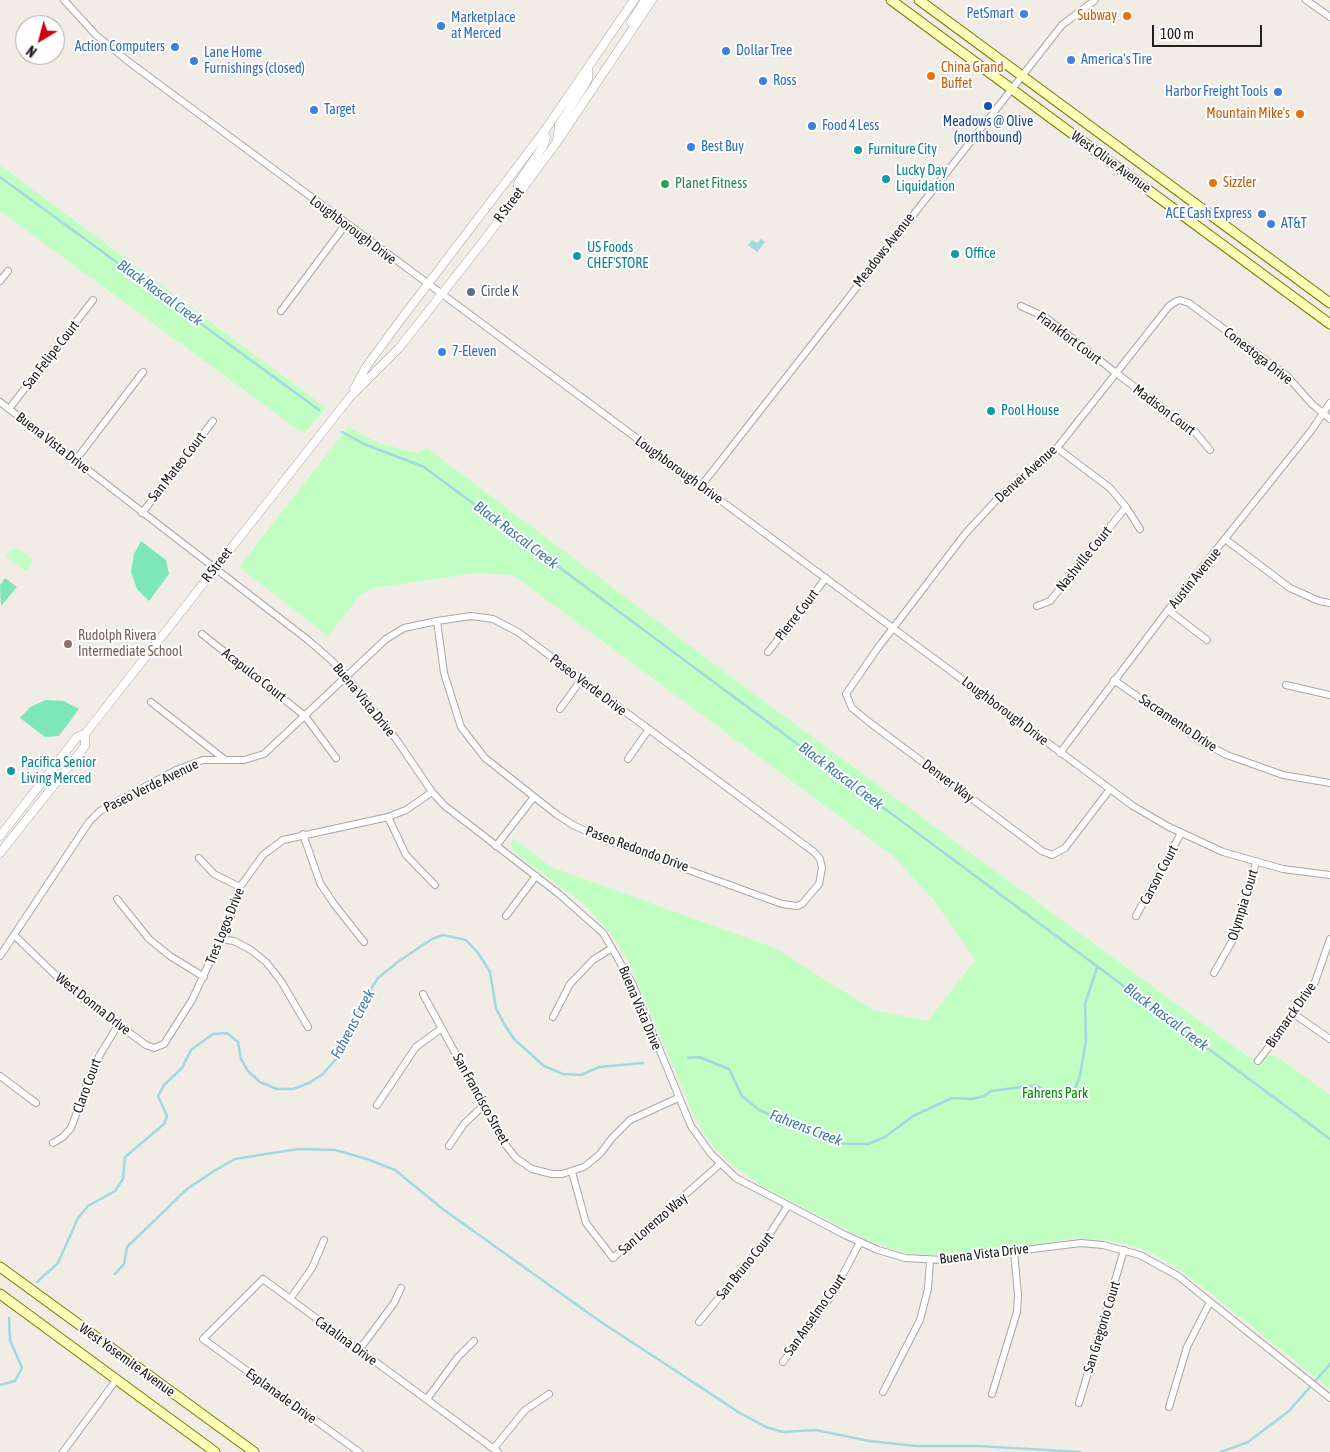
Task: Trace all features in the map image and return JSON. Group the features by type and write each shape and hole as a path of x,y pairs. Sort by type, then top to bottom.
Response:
{"main road":[{"name":"West Olive Avenue","path":"891,0 1330,324"},
{"name":"West Olive Avenue","path":"919,0 1330,303"},
{"name":"West Yosemite Avenue","path":"0,1267 254,1452"},
{"name":"West Yosemite Avenue","path":"0,1294 216,1452"}],"street":[{"name":"Loughborough Drive","path":"64,0 96,34 128,62 440,295 1110,789 1157,821 1181,834 1223,852 1294,871 1330,875"},
{"name":"R Street","path":"350,397 366,367 543,133 588,70 634,0"},
{"path":"628,36 629,26 646,0"},
{"name":"R Street","path":"0,836 77,737 85,734 350,397 398,349 557,142 652,0"},
{"path":"1306,0 1330,18"},
{"name":"Meadows Avenue","path":"701,486 1011,88 1062,25 1091,1"},
{"path":"557,142 559,125 588,79 588,70"},
{"path":"516,196 518,183 544,145 546,137 543,133"},
{"path":"281,311 346,224"},
{"path":"0,281 8,271"},
{"name":"San Felipe Court","path":"8,409 93,300"},
{"name":"Denver Avenue","path":"893,628 973,525 1002,494 1057,448 1169,306 1180,300"},
{"name":"Conestoga Drive","path":"1180,300 1189,303 1287,376 1322,414 1330,419"},
{"name":"Frankfort Court","path":"1021,306 1045,317 1116,373"},
{"path":"74,461 143,372"},
{"name":"Madison Court","path":"1116,373 1195,432 1210,450"},
{"name":"Buena Vista Drive","path":"0,402 308,640 346,676 396,739 432,792 603,933 632,983 678,1098 698,1138 720,1164 747,1185 787,1207 860,1242 893,1255 930,1260 960,1259 1014,1250 1081,1243 1103,1245 1140,1255 1163,1266 1330,1398"},
{"name":"Austin Avenue","path":"1060,753 1168,610 1330,403"},
{"name":"San Mateo Court","path":"142,513 212,421"},
{"path":"1057,448 1110,488 1126,506 1140,529"},
{"name":"Nashville Court","path":"1037,606 1050,601 1126,506"},
{"path":"1225,539 1290,588 1330,603"},
{"name":"Pierre Court","path":"768,652 826,578"},
{"path":"1168,610 1207,640"},
{"name":"Paseo Verde Drive","path":"346,676 386,639 404,628 471,616 493,619 518,632 814,852"},
{"name":"Paseo Redondo Drive","path":"438,621 444,673 461,727 485,758 556,814 585,831 782,904 796,906 802,904 819,884 822,868 820,859 814,852"},
{"name":"Denver Way","path":"893,628 852,683 846,694 847,701 869,722 1042,851 1052,855 1066,848 1110,789"},
{"name":"Acapulco Court","path":"202,634 305,716 336,758"},
{"name":"Paseo Verde Avenue","path":"0,956 89,822 100,811 176,770 203,760 244,760 264,754 346,676"},
{"path":"560,709 582,680"},
{"name":"Sacramento Drive","path":"1114,680 1200,741 1227,755 1284,776 1330,783"},
{"path":"1286,686 1330,696"},
{"path":"151,702 224,759"},
{"path":"628,759 649,730"},
{"name":"R Street","path":"0,853 85,746 85,734"},
{"name":"Tres Logos Drive","path":"154,1048 164,1044 187,1008 204,976 240,887 263,854 283,840 303,834 388,817 406,810 432,792"},
{"path":"496,846 534,797"},
{"path":"388,817 406,855 435,885"},
{"path":"303,834 320,883 364,942"},
{"name":"Carson Court","path":"1136,916 1181,834"},
{"path":"199,858 214,874 240,887"},
{"name":"Olympia Court","path":"1214,973 1235,936 1256,862"},
{"path":"506,916 536,876"},
{"path":"117,899 149,938 170,956 204,976"},
{"name":"West Donna Drive","path":"14,935 70,990 146,1046 154,1048"},
{"path":"220,939 234,941 251,950 266,962 281,981 308,1027"},
{"name":"Bismarck Drive","path":"1258,1060 1294,1014 1315,982 1330,939"},
{"path":"553,1016 570,984 593,960 612,948"},
{"name":"San Francisco Street","path":"423,994 509,1150 524,1164 552,1174 572,1172 593,1161 620,1128 630,1120 678,1098"},
{"path":"1294,1014 1330,1039"},
{"name":"Claro Court","path":"53,1143 63,1138 71,1128 95,1063 118,1025"},
{"path":"377,1104 416,1047 442,1028"},
{"path":"0,1076 36,1103"},
{"path":"449,1146 470,1117 484,1105"},
{"name":"San Lorenzo Way","path":"572,1172 586,1223 613,1258 720,1164"},
{"name":"San Bruno Court","path":"699,1322 766,1240 787,1207"},
{"path":"290,1299 312,1268 324,1240"},
{"name":"San Anselmo Court","path":"782,1362 832,1295 860,1242"},
{"path":"992,1394 1017,1312 1018,1295 1014,1250"},
{"name":"San Gregorio Court","path":"1079,1403 1124,1250"},
{"path":"883,1392 920,1320 928,1290 930,1260"},
{"name":"Catalina Drive","path":"203,1339 263,1279 496,1450"},
{"path":"360,1350 394,1303 401,1288"},
{"path":"1169,1407 1187,1347 1210,1302"},
{"name":"Esplanade Drive","path":"203,1339 359,1452"},
{"path":"427,1400 458,1357 474,1341"},
{"path":"63,1452 116,1380"},
{"path":"496,1450 525,1410 549,1394"}],"green space":[{"path":"0,165 326,408 304,434 0,211"},
{"name":"Fahrens Park","path":"348,427 378,443 418,453 427,448 754,694 1250,1058 1275,1055 1330,1095 1330,1389 1185,1273 1140,1248 1113,1241 1079,1238 952,1255 905,1253 867,1240 760,1185 726,1160 709,1141 696,1120 631,967 615,939 585,905 513,851 511,843 513,838 551,867 775,948 873,1010 928,1021 975,960 933,899 893,856 513,575 476,573 373,588 361,594 328,636 239,567"},
{"path":"141,541 166,560 169,574 149,601 137,589 131,572 134,554"},
{"path":"17,548 34,560 26,571 6,556 12,549"},
{"path":"5,578 17,587 1,606 0,585"},
{"path":"46,700 64,701 79,709 59,736 45,737 20,718 30,707"}],"water":[{"path":"761,239 765,242 757,252 748,245 752,240 757,243"}],"waterway":[{"name":"Black Rascal Creek","path":"0,177 319,410"},
{"name":"Black Rascal Creek","path":"342,432 364,444 424,467 1330,1139"},
{"name":"Fahrens Creek","path":"37,1282 58,1263 78,1218 88,1206 115,1191 123,1179 125,1157 164,1124 167,1116 158,1096 164,1085 182,1068 191,1050 213,1034 227,1033 238,1042 241,1059 248,1071 260,1082 277,1089 293,1089 309,1083 323,1074 336,1059 359,1008 378,978 432,939 443,935 466,940 478,953 490,972 496,1008 503,1022 514,1039 544,1066 563,1074 581,1075 599,1067 643,1063"},
{"name":"Fahrens Creek","path":"688,1058 699,1057 729,1069 742,1096 759,1110 844,1144 868,1144 885,1137 913,1116 952,1098 972,1099 984,1096 991,1091 1037,1085 1048,1094 1062,1095 1074,1091 1080,1076 1086,1040 1085,1004 1097,968"},
{"path":"115,1274 124,1264 127,1247 187,1189 235,1159 299,1149 335,1150 367,1159 395,1170 444,1210 598,1320 740,1413 766,1427 783,1432 816,1430 869,1441 916,1446 978,1446 1080,1452"},
{"name":"Fahrens Creek","path":"0,1385 15,1381 22,1368 10,1340 9,1318"},
{"path":"1221,1452 1248,1442 1289,1411 1330,1364"}],"place":[{"name":"PetSmart","path":"1024,14"},
{"name":"Subway","path":"1127,16"},
{"name":"Marketplace at Merced","path":"441,26"},
{"name":"Action Computers","path":"175,47"},
{"name":"Dollar Tree","path":"726,51"},
{"name":"America's Tire","path":"1071,60"},
{"name":"Lane Home Furnishings (closed)","path":"194,61"},
{"name":"China Grand Buffet","path":"931,76"},
{"name":"Ross","path":"763,81"},
{"name":"Harbor Freight Tools","path":"1278,92"},
{"name":"Meadows @ Olive (northbound)","path":"988,106"},
{"name":"Target","path":"314,110"},
{"name":"Mountain Mike's","path":"1300,114"},
{"name":"Food 4 Less","path":"812,126"},
{"name":"Best Buy","path":"691,147"},
{"name":"Furniture City","path":"858,150"},
{"name":"Lucky Day Liquidation","path":"886,179"},
{"name":"Sizzler","path":"1213,183"},
{"name":"Planet Fitness","path":"665,184"},
{"name":"ACE Cash Express","path":"1262,214"},
{"name":"AT&T","path":"1271,224"},
{"name":"Office","path":"955,254"},
{"name":"US Foods CHEF'STORE","path":"577,256"},
{"name":"Circle K","path":"471,292"},
{"name":"7-Eleven","path":"442,352"},
{"name":"Pool House","path":"991,411"},
{"name":"Rudolph Rivera Intermediate School","path":"68,644"},
{"name":"Pacifica Senior Living Merced","path":"11,771"}]}
